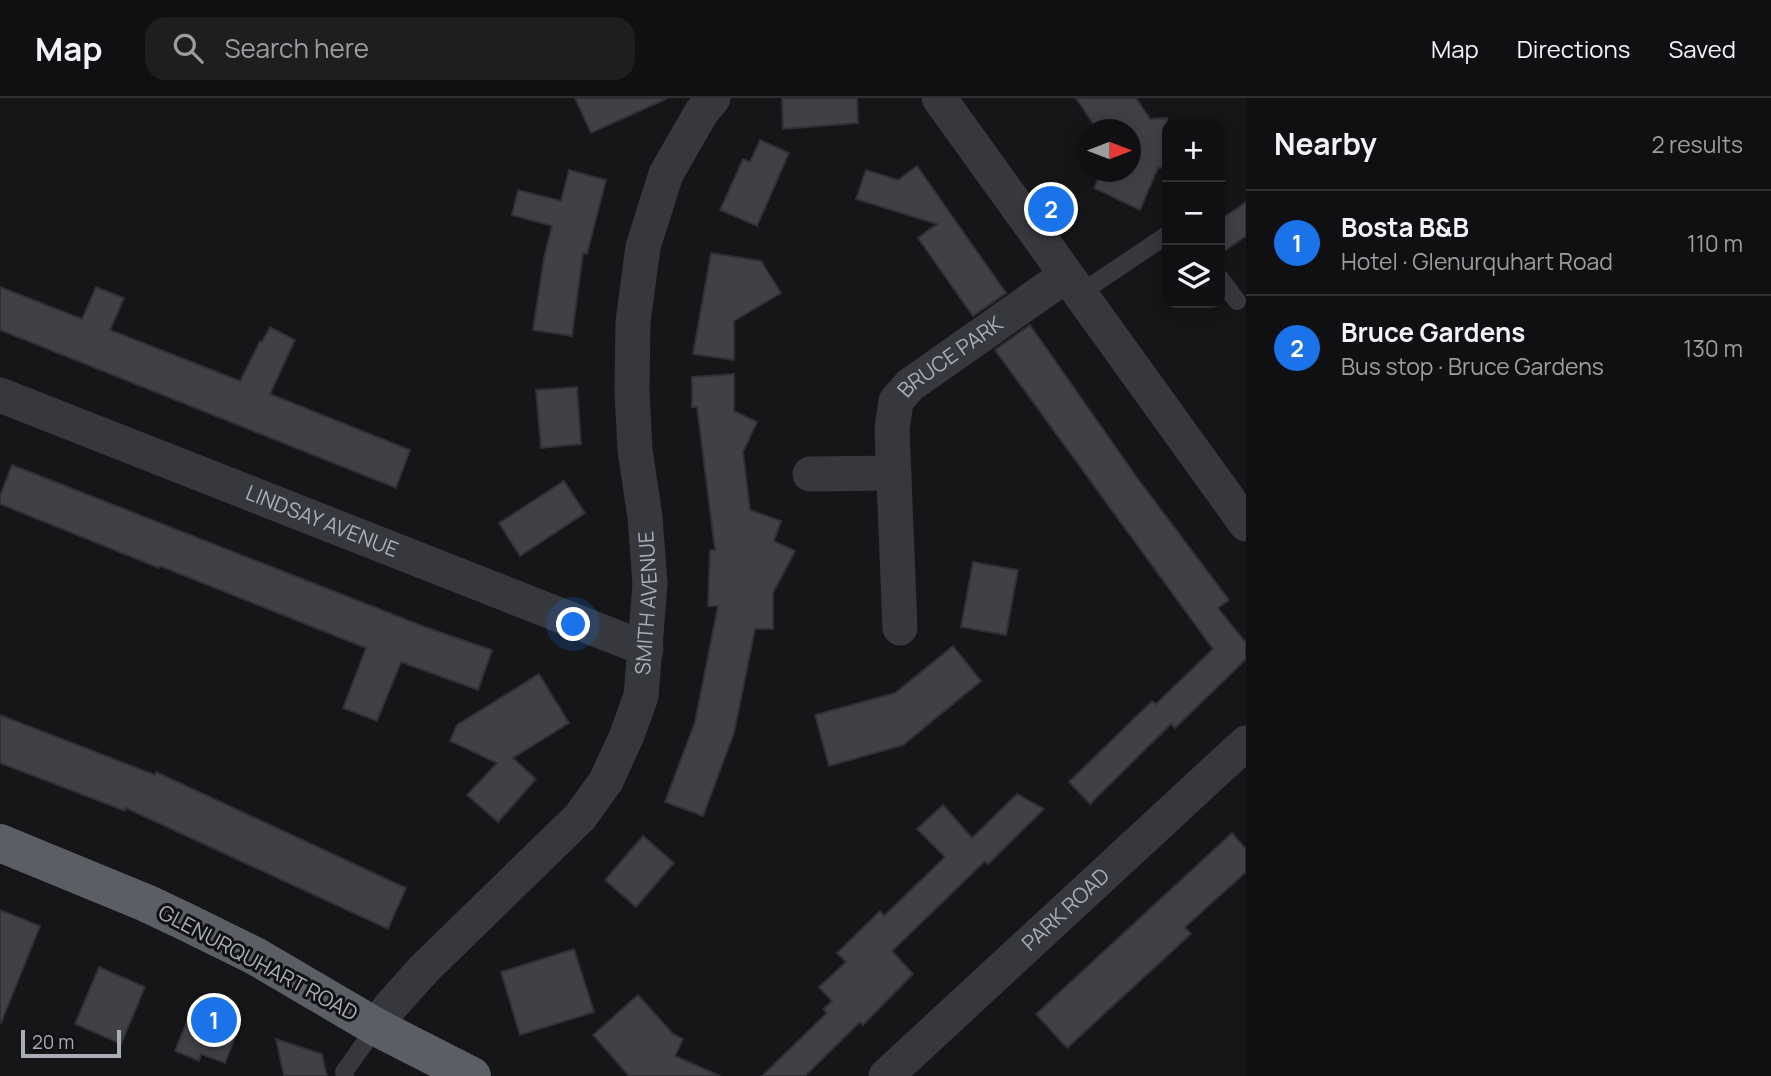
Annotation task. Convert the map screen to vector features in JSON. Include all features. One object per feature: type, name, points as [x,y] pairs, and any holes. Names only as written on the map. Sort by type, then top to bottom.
[{"type":"highway","name":"GLENURQUHART ROAD","points":[[0,844],[146,903],[255,956],[376,1027],[472,1076]]},
{"type":"street","name":"SMITH AVENUE","points":[[376,1027],[424,969],[580,817],[606,781],[641,696],[650,584],[645,517],[635,450],[633,322],[643,247],[666,174],[701,113],[713,98]]},
{"type":"street","points":[[939,98],[1246,524]]},
{"type":"street","name":"BRUCE PARK","points":[[900,628],[892,429],[896,401],[909,385],[1072,285]]},
{"type":"street","name":"LINDSAY AVENUE","points":[[0,395],[646,649]]},
{"type":"street","points":[[810,474],[894,472]]},
{"type":"street","name":"PARK ROAD","points":[[886,1076],[1246,743]]},
{"type":"lane","points":[[1072,285],[1162,238]]},
{"type":"lane","points":[[1225,285],[1237,301]]},
{"type":"lane","points":[[345,1076],[344,1072],[376,1027]]},
{"type":"building","points":[[575,98],[668,98],[591,133]]},
{"type":"building","points":[[782,98],[857,98],[858,123],[783,129]]},
{"type":"building","points":[[1076,98],[1136,98],[1150,119],[1167,118],[1162,119],[1162,168],[1158,168],[1140,210],[1094,188],[1097,182],[1141,182],[1141,119],[1090,119]]},
{"type":"building","points":[[760,140],[789,153],[757,226],[720,210],[743,159],[750,162]]},
{"type":"building","points":[[917,166],[1006,293],[973,316],[918,238],[937,224],[856,199],[866,170],[898,180]]},
{"type":"building","points":[[569,170],[606,180],[587,254],[583,253],[572,336],[533,330],[544,258],[552,226],[512,215],[518,190],[561,201]]},
{"type":"building","points":[[1246,202],[1246,236],[1225,251],[1225,245],[1225,217]]},
{"type":"building","points":[[711,253],[761,261],[781,293],[734,321],[734,360],[693,354]]},
{"type":"building","points":[[0,287],[82,319],[96,287],[124,298],[110,330],[240,381],[270,327],[295,340],[270,394],[410,450],[396,488],[0,330]]},
{"type":"building","points":[[1030,325],[1138,479],[1229,600],[1218,608],[1246,643],[1246,659],[1175,728],[1171,724],[1090,804],[1069,782],[1152,701],[1156,704],[1213,649],[995,350]]},
{"type":"building","points":[[734,374],[734,411],[757,422],[743,452],[750,510],[781,521],[774,541],[795,551],[773,593],[773,629],[755,629],[734,733],[703,816],[665,802],[695,722],[718,606],[708,606],[710,550],[715,550],[697,407],[692,407],[692,377]]},
{"type":"building","points":[[577,387],[581,444],[541,448],[536,390]]},
{"type":"building","points":[[12,465],[425,627],[492,650],[478,690],[401,662],[377,721],[343,708],[366,648],[0,504],[0,496]]},
{"type":"building","points":[[564,481],[585,513],[520,556],[499,523]]},
{"type":"building","points":[[973,562],[1018,570],[1006,635],[961,627]]},
{"type":"building","points":[[953,646],[981,681],[903,745],[829,766],[815,715],[895,693]]},
{"type":"building","points":[[539,674],[569,723],[513,758],[536,779],[498,822],[467,795],[497,763],[450,741],[457,725]]},
{"type":"building","points":[[0,715],[155,775],[156,772],[406,888],[388,929],[126,808],[125,811],[0,763]]},
{"type":"building","points":[[1017,794],[1044,809],[988,864],[985,861],[892,951],[913,974],[863,1025],[860,1022],[805,1076],[762,1076],[827,1013],[823,1009],[832,1001],[819,987],[846,962],[837,953],[880,911],[884,916],[945,857],[917,829],[943,805],[972,838]]},
{"type":"building","points":[[1232,833],[1246,849],[1246,872],[1185,927],[1191,934],[1067,1048],[1036,1014]]},
{"type":"building","points":[[643,836],[674,863],[636,907],[605,880]]},
{"type":"building","points":[[0,910],[40,926],[1,1023],[0,1022]]},
{"type":"building","points":[[574,949],[594,1012],[520,1035],[501,972]]},
{"type":"building","points":[[99,967],[145,987],[121,1044],[75,1024]]},
{"type":"building","points":[[638,995],[673,1034],[683,1039],[675,1056],[720,1076],[629,1076],[593,1035]]},
{"type":"building","points":[[191,1011],[238,1030],[225,1063],[201,1054],[199,1061],[175,1051]]},
{"type":"building","points":[[276,1039],[322,1054],[327,1076],[284,1076]]},
{"type":"place","name":"Bruce Gardens","points":[[1051,209]]},
{"type":"place","name":"Bosta B&B","points":[[214,1020]]}]
